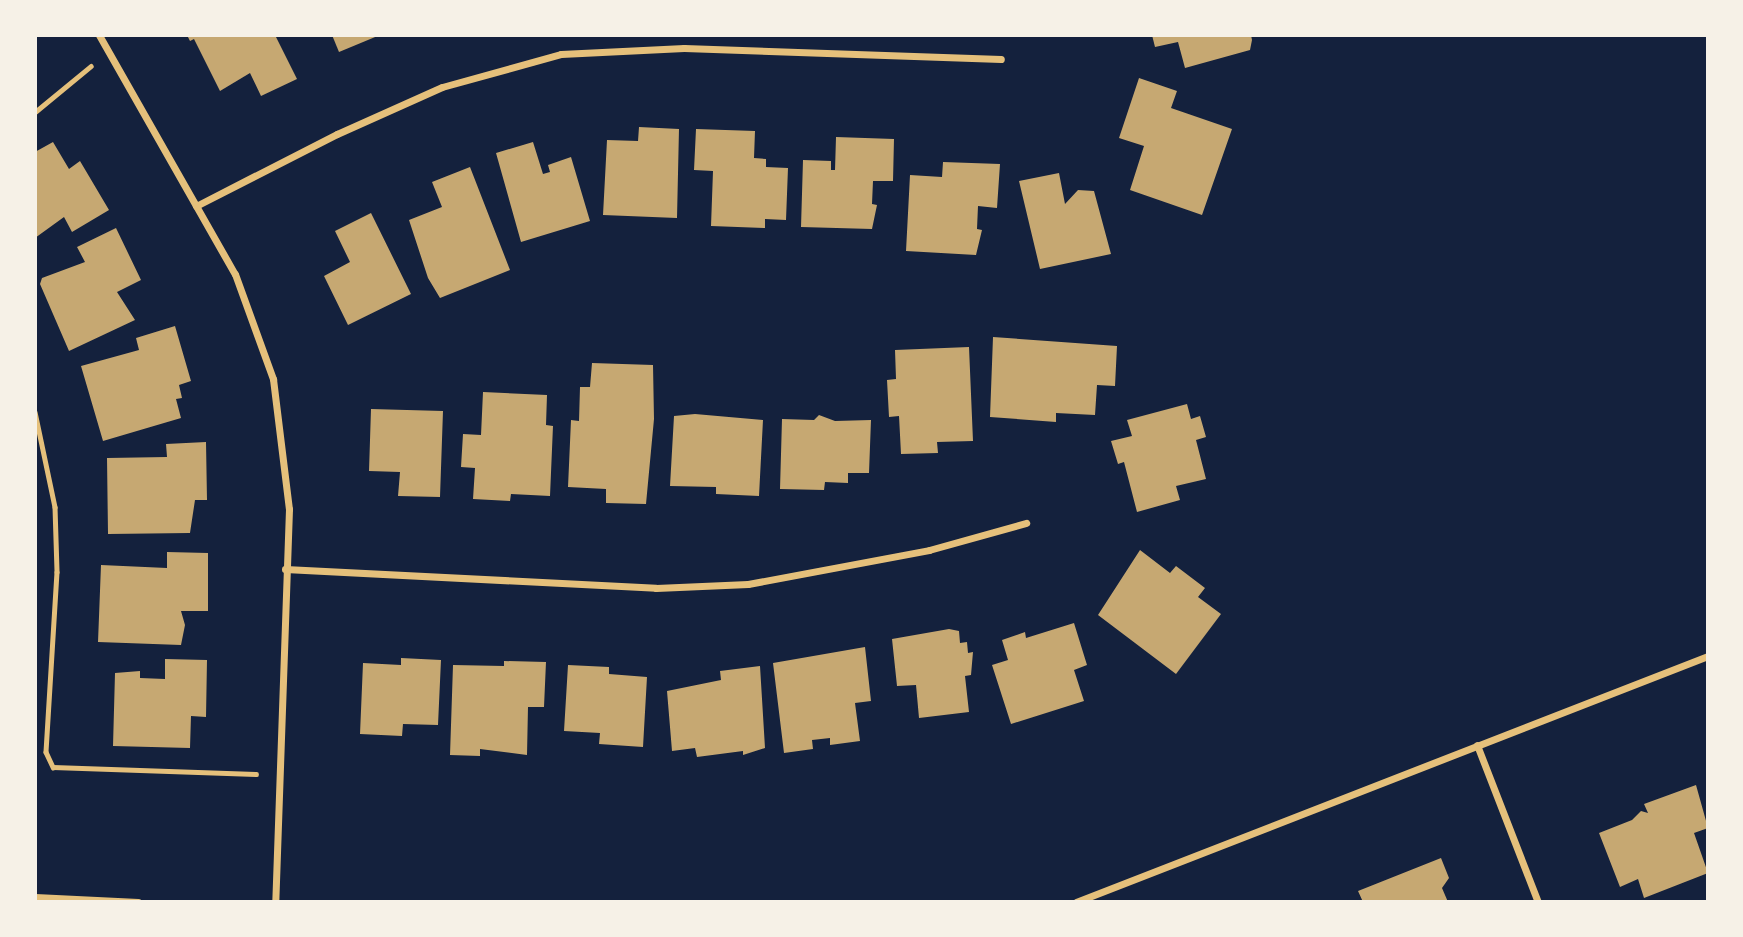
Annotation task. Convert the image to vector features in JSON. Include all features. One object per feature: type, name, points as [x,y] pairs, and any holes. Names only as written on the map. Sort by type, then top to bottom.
[{"type":"street","points":[[99,35],[235,274],[272,379],[289,509],[285,569],[282,775],[275,902]]},
{"type":"street","points":[[196,206],[337,134],[442,88],[561,54],[684,48],[1001,59]]},
{"type":"street","points":[[285,569],[656,588],[748,584],[929,550],[1026,523]]},
{"type":"street","points":[[1076,902],[1708,656]]},
{"type":"street","points":[[1477,746],[1538,902]]},
{"type":"street","points":[[35,897],[138,902]]},
{"type":"path","points":[[35,112],[111,54]]},
{"type":"path","points":[[35,412],[55,507],[57,572],[46,752],[53,767],[282,775]]},
{"type":"building","points":[[187,35],[275,35],[297,79],[261,96],[250,73],[220,91],[194,39],[190,41]]},
{"type":"building","points":[[332,35],[380,35],[339,52]]},
{"type":"building","points":[[1152,35],[1251,35],[1252,40],[1250,50],[1185,68],[1178,42],[1155,47]]},
{"type":"building","points":[[1139,78],[1177,91],[1171,108],[1232,129],[1202,215],[1130,190],[1144,146],[1119,138]]},
{"type":"building","points":[[639,127],[679,129],[677,218],[603,215],[607,140],[638,141]]},
{"type":"building","points":[[696,129],[755,131],[754,158],[766,159],[766,167],[788,168],[786,220],[765,219],[765,228],[711,226],[713,171],[694,170]]},
{"type":"building","points":[[836,137],[894,139],[893,181],[873,181],[872,204],[877,205],[872,229],[801,227],[803,160],[831,161],[831,170],[835,170]]},
{"type":"building","points":[[53,142],[69,169],[80,161],[109,210],[72,232],[64,217],[35,238],[35,152]]},
{"type":"building","points":[[533,142],[543,174],[550,172],[548,165],[571,157],[590,221],[521,242],[496,153]]},
{"type":"building","points":[[943,162],[1000,164],[997,208],[978,206],[977,229],[982,230],[976,255],[906,251],[910,175],[942,177]]},
{"type":"building","points":[[470,167],[510,270],[440,298],[428,278],[409,220],[442,207],[432,182]]},
{"type":"building","points":[[1059,173],[1065,204],[1078,190],[1094,191],[1111,254],[1040,269],[1019,181]]},
{"type":"building","points":[[371,213],[411,294],[348,325],[324,276],[350,262],[335,231]]},
{"type":"building","points":[[116,228],[141,280],[117,292],[135,320],[69,351],[40,284],[42,278],[85,262],[77,247]]},
{"type":"building","points":[[175,326],[191,381],[179,385],[182,398],[176,399],[181,418],[103,441],[81,366],[139,350],[136,338]]},
{"type":"building","points":[[993,337],[1117,346],[1115,386],[1097,385],[1095,415],[1056,413],[1056,422],[990,417]]},
{"type":"building","points":[[969,347],[973,441],[937,442],[938,453],[901,454],[899,416],[889,417],[887,380],[896,379],[895,350]]},
{"type":"building","points":[[592,363],[653,365],[654,419],[646,504],[606,503],[606,489],[568,487],[571,420],[579,421],[580,387],[590,387]]},
{"type":"building","points":[[483,392],[547,395],[546,425],[553,426],[550,496],[511,494],[510,501],[473,499],[475,468],[461,467],[463,434],[481,435]]},
{"type":"building","points":[[1187,404],[1191,419],[1200,416],[1206,437],[1196,440],[1206,479],[1176,486],[1180,500],[1137,512],[1124,462],[1118,464],[1111,441],[1132,436],[1127,420]]},
{"type":"building","points":[[371,409],[443,411],[440,497],[398,496],[400,472],[369,471]]},
{"type":"building","points":[[695,414],[763,420],[759,496],[716,494],[716,487],[670,486],[674,416]]},
{"type":"building","points":[[819,415],[835,421],[871,420],[869,473],[848,473],[848,483],[825,482],[824,490],[780,489],[782,419],[814,420]]},
{"type":"building","points":[[206,442],[207,500],[195,500],[190,533],[108,534],[107,458],[167,457],[166,444]]},
{"type":"building","points":[[1140,550],[1170,573],[1176,566],[1205,588],[1198,597],[1221,614],[1176,674],[1098,615]]},
{"type":"building","points":[[167,552],[208,553],[208,611],[181,611],[185,625],[181,645],[98,642],[101,565],[167,568]]},
{"type":"building","points":[[1074,623],[1087,665],[1074,670],[1084,701],[1011,724],[992,665],[1008,660],[1002,640],[1025,632],[1026,638]]},
{"type":"building","points":[[949,629],[959,631],[960,643],[967,642],[968,653],[973,652],[971,675],[965,676],[969,712],[919,718],[916,685],[897,686],[892,639]]},
{"type":"building","points":[[865,647],[871,701],[855,703],[860,741],[830,745],[830,738],[812,740],[813,749],[784,753],[773,663]]},
{"type":"building","points":[[401,658],[441,660],[438,725],[403,724],[402,736],[360,734],[363,663],[401,665]]},
{"type":"building","points":[[165,659],[207,660],[206,717],[191,716],[190,748],[113,746],[115,673],[140,671],[140,678],[165,679]]},
{"type":"building","points":[[504,661],[546,662],[544,707],[528,707],[527,755],[480,749],[480,756],[450,755],[453,665],[504,666]]},
{"type":"building","points":[[568,665],[609,667],[609,674],[647,677],[643,747],[599,744],[600,733],[564,731]]},
{"type":"building","points":[[760,666],[765,748],[743,755],[743,751],[697,757],[695,748],[672,751],[667,691],[721,680],[720,671]]},
{"type":"building","points":[[1696,785],[1708,828],[1694,833],[1708,873],[1644,898],[1638,879],[1620,887],[1599,833],[1632,820],[1641,811],[1648,813],[1644,804]]},
{"type":"building","points":[[1441,858],[1449,878],[1442,888],[1448,902],[1363,902],[1358,891]]}]
